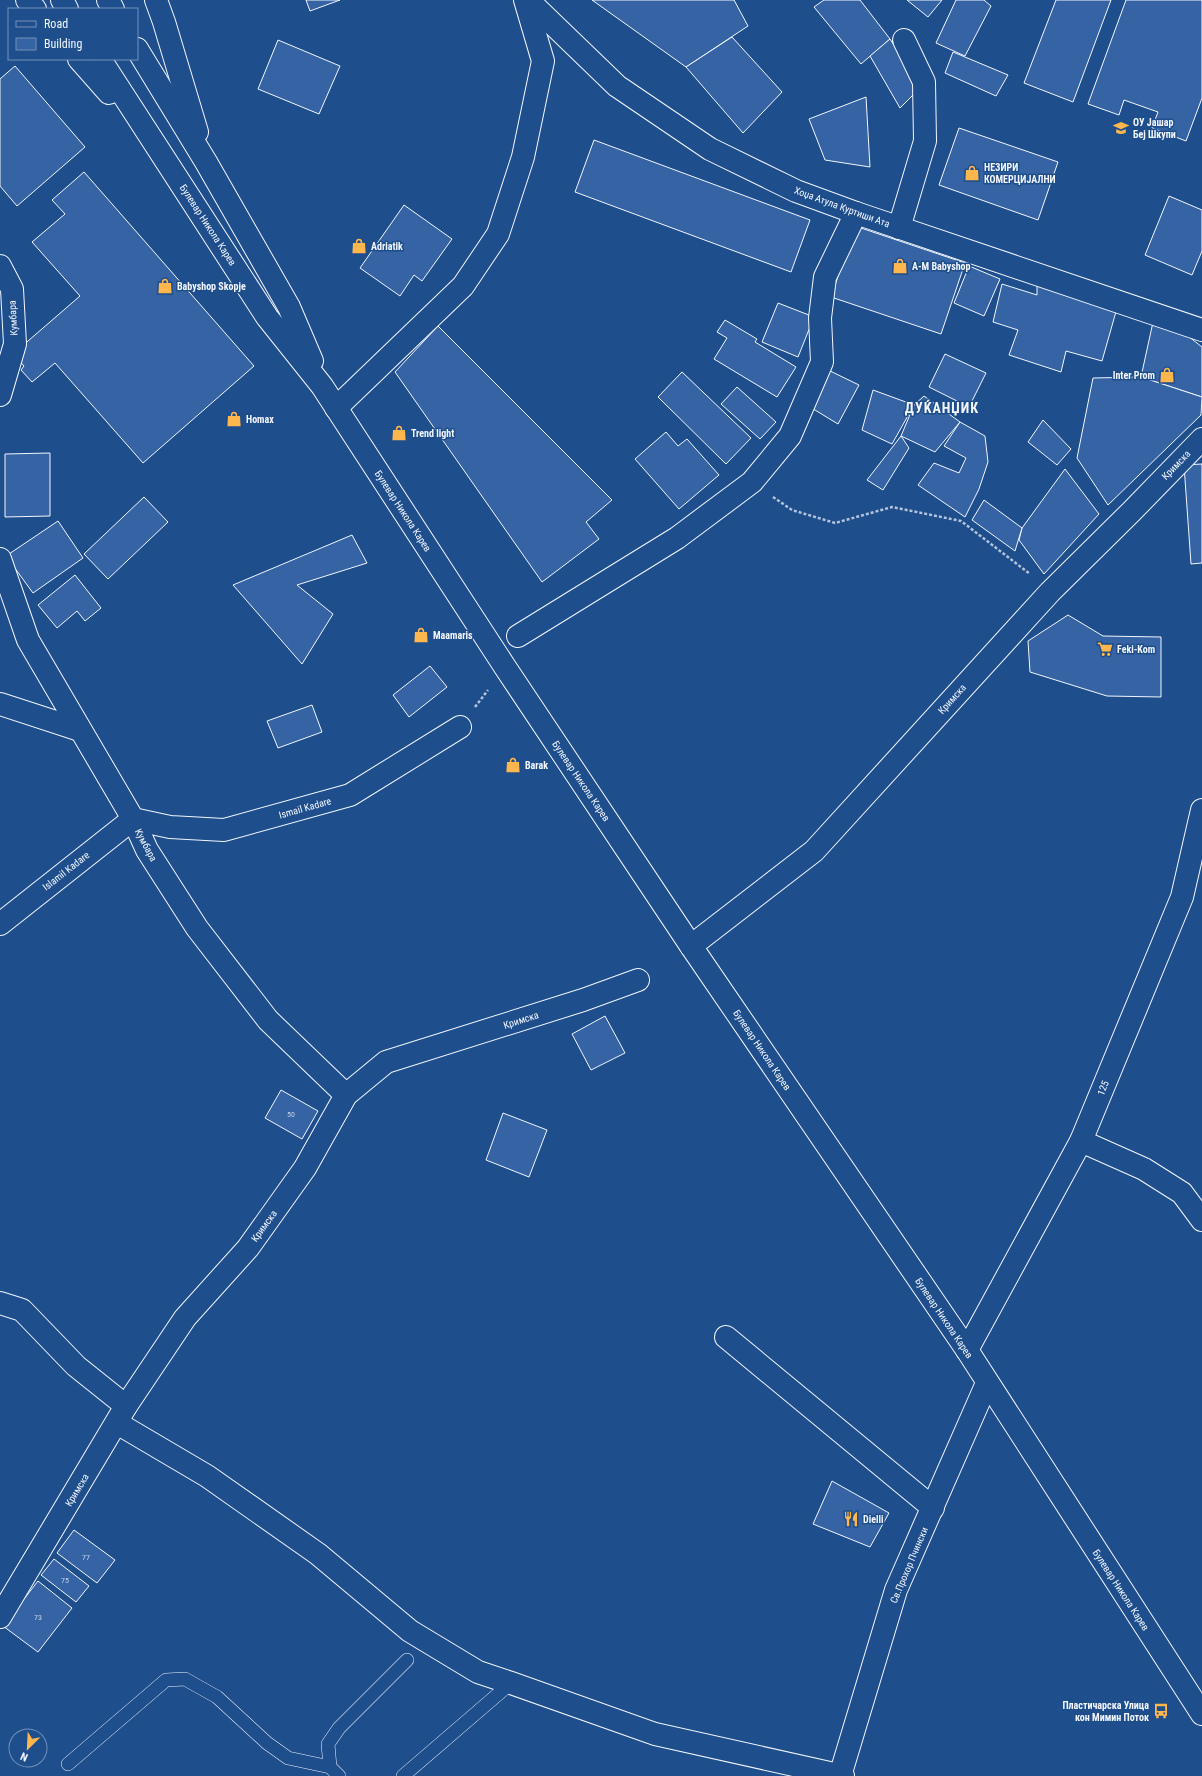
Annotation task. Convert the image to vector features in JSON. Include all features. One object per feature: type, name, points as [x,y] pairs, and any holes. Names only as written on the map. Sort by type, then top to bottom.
[{"type":"street","points":[[27,0],[34,8]]},
{"type":"street","points":[[156,0],[206,162]]},
{"type":"street","points":[[336,408],[463,286],[498,234],[523,157],[543,61],[525,0]]},
{"type":"street","name":"Хоџа Атула Куртиши Ата","points":[[528,0],[617,86],[710,149],[796,191],[899,228],[1202,330]]},
{"type":"street","points":[[899,228],[925,141],[924,82],[904,40]]},
{"type":"street","name":"Булевар Никола Карев","points":[[138,51],[206,162],[289,306],[322,386]]},
{"type":"street","points":[[80,60],[180,180]]},
{"type":"street","name":"Булевар Никола Карев","points":[[101,60],[180,180],[267,317],[322,386],[505,667],[691,946],[966,1350],[1202,1714]]},
{"type":"street","points":[[518,636],[677,538],[752,482],[790,436],[822,362],[820,318],[825,277],[856,213]]},
{"type":"street","name":"Кумбара","points":[[0,266],[12,289],[15,344],[0,395]]},
{"type":"street","name":"Кримска","points":[[691,946],[814,851],[1050,592],[1202,439]]},
{"type":"street","name":"Кумбара","points":[[0,559],[28,640],[133,819],[147,850],[197,928],[268,1020],[346,1095]]},
{"type":"street","points":[[0,704],[80,730]]},
{"type":"street","name":"Ismail Kadare","points":[[133,819],[170,827],[224,830],[276,816],[350,795],[460,727]]},
{"type":"street","name":"125","points":[[966,1350],[1081,1141],[1182,897],[1202,810]]},
{"type":"street","name":"Islamil Kadare","points":[[0,924],[133,819]]},
{"type":"street","name":"Кримска","points":[[0,1617],[121,1415],[185,1318],[248,1248],[305,1168],[346,1095],[386,1062],[583,1000],[638,980]]},
{"type":"street","points":[[1081,1141],[1144,1169],[1182,1192],[1202,1220]]},
{"type":"street","points":[[0,1303],[22,1310],[121,1415],[318,1554],[410,1631],[478,1672],[655,1734],[841,1776]]},
{"type":"street","points":[[726,1336],[933,1508]]},
{"type":"street","name":"Св.Прохор Пчински","points":[[841,1776],[896,1590],[987,1383]]},
{"type":"lane","points":[[68,1764],[166,1680],[185,1679],[217,1697],[267,1743],[288,1758],[335,1771],[328,1744],[339,1728],[407,1660]]},
{"type":"lane","points":[[403,1776],[511,1683]]},
{"type":"path","points":[[752,482],[792,510],[835,523],[892,507],[961,521],[1017,563],[1050,592]]},
{"type":"path","points":[[460,727],[505,667]]},
{"type":"building","points":[[306,0],[340,0],[310,11]]},
{"type":"building","points":[[592,0],[734,0],[748,26],[686,67]]},
{"type":"building","points":[[824,0],[860,0],[890,39],[861,64],[814,7]]},
{"type":"building","points":[[907,0],[942,0],[928,17]]},
{"type":"building","points":[[956,0],[984,0],[991,6],[965,56],[936,43]]},
{"type":"building","points":[[1056,0],[1111,0],[1073,102],[1024,83]]},
{"type":"building","points":[[1126,0],[1202,0],[1202,98],[1186,141],[1152,128],[1158,112],[1124,100],[1119,115],[1088,104]]},
{"type":"building","points":[[732,37],[782,92],[743,133],[686,67]]},
{"type":"building","points":[[890,39],[921,87],[900,108],[870,56]]},
{"type":"building","points":[[278,40],[340,66],[319,114],[258,89]]},
{"type":"building","points":[[953,52],[1008,75],[996,96],[945,73]]},
{"type":"building","points":[[15,66],[85,147],[17,206],[0,186],[0,79]]},
{"type":"building","points":[[866,97],[870,167],[825,160],[809,119]]},
{"type":"building","points":[[959,128],[1058,162],[1038,220],[939,185]]},
{"type":"building","points":[[594,140],[810,220],[791,272],[575,192]]},
{"type":"building","points":[[84,172],[254,366],[143,463],[55,363],[32,382],[21,370],[24,366],[13,354],[80,296],[32,242],[65,214],[52,200]]},
{"type":"building","points":[[1169,196],[1202,210],[1202,251],[1192,275],[1145,255]]},
{"type":"building","points":[[404,205],[452,239],[422,281],[414,275],[400,296],[360,268]]},
{"type":"building","points":[[855,226],[965,263],[941,334],[831,297]]},
{"type":"building","points":[[969,266],[1000,279],[984,316],[954,303]]},
{"type":"building","points":[[1037,283],[1117,308],[1102,361],[1066,351],[1061,372],[1009,355],[1018,330],[993,322],[1002,284],[1037,295]]},
{"type":"building","points":[[778,303],[814,317],[798,357],[762,342]]},
{"type":"building","points":[[725,320],[757,339],[755,342],[796,367],[777,397],[714,359],[727,338],[717,332]]},
{"type":"building","points":[[1153,322],[1188,336],[1202,347],[1202,397],[1141,377]]},
{"type":"building","points":[[438,326],[612,500],[586,522],[599,539],[542,582],[395,372]]},
{"type":"building","points":[[945,354],[986,373],[969,407],[929,387]]},
{"type":"building","points":[[826,369],[859,385],[838,424],[810,407]]},
{"type":"building","points":[[682,372],[751,438],[726,464],[658,397]]},
{"type":"building","points":[[1141,377],[1202,397],[1201,415],[1108,505],[1077,458],[1093,378]]},
{"type":"building","points":[[737,387],[776,422],[760,439],[721,404]]},
{"type":"building","points":[[873,390],[914,405],[892,444],[862,430]]},
{"type":"building","points":[[924,396],[960,422],[935,452],[901,436],[914,405]]},
{"type":"building","points":[[1043,420],[1071,449],[1057,465],[1028,442]]},
{"type":"building","points":[[960,422],[985,436],[988,462],[979,489],[965,517],[918,485],[934,463],[959,473],[966,458],[944,446]]},
{"type":"building","points":[[666,432],[678,446],[687,439],[719,475],[679,509],[635,459]]},
{"type":"building","points":[[901,436],[909,448],[883,490],[867,480]]},
{"type":"building","points":[[50,453],[50,516],[5,517],[5,454]]},
{"type":"building","points":[[1202,464],[1202,563],[1191,564],[1184,465]]},
{"type":"building","points":[[1065,469],[1099,514],[1044,574],[1019,540],[1022,528]]},
{"type":"building","points":[[144,497],[168,522],[108,579],[84,554]]},
{"type":"building","points":[[984,500],[1022,528],[1015,551],[972,520]]},
{"type":"building","points":[[58,521],[83,558],[33,593],[6,556]]},
{"type":"building","points":[[352,535],[367,563],[297,585],[333,614],[302,664],[233,585]]},
{"type":"building","points":[[75,575],[101,608],[85,621],[77,611],[57,628],[38,605]]},
{"type":"building","points":[[1068,615],[1103,636],[1161,637],[1161,697],[1107,696],[1030,672],[1028,641]]},
{"type":"building","points":[[430,666],[447,687],[409,717],[393,695]]},
{"type":"building","points":[[312,705],[322,732],[278,748],[267,721]]},
{"type":"building","points":[[605,1016],[625,1053],[591,1070],[572,1034]]},
{"type":"building","points":[[281,1090],[318,1111],[302,1139],[265,1118]]},
{"type":"building","points":[[503,1113],[547,1130],[529,1177],[486,1160]]},
{"type":"building","name":"Dielli","points":[[832,1481],[889,1513],[870,1547],[813,1524]]},
{"type":"building","points":[[74,1530],[115,1560],[97,1583],[57,1553]]},
{"type":"building","points":[[54,1559],[89,1586],[76,1602],[41,1575]]},
{"type":"building","points":[[38,1581],[72,1608],[38,1652],[3,1626]]},
{"type":"place","name":"ОУ Јашар Беј Шкупи","points":[[1121,128]]},
{"type":"place","name":"НЕЗИРИ КОМЕРЦИЈАЛНИ","points":[[972,173]]},
{"type":"place","name":"Adriatik","points":[[359,246]]},
{"type":"place","name":"A-M Babyshop","points":[[900,266]]},
{"type":"place","name":"Babyshop Skopje","points":[[165,286]]},
{"type":"place","name":"Inter Prom","points":[[1167,375]]},
{"type":"place","name":"Homax","points":[[234,419]]},
{"type":"place","name":"Trend light","points":[[399,433]]},
{"type":"place","name":"Maamaris","points":[[421,635]]},
{"type":"place","name":"Feki-Kom","points":[[1105,649]]},
{"type":"place","name":"Barak","points":[[513,765]]},
{"type":"place","name":"Dielli","points":[[851,1519]]},
{"type":"place","name":"Пластичарска Улица кон Мимин Поток","points":[[1161,1711]]},
{"type":"district","name":"ДУЌАНЏИК","points":[[942,408]]}]
